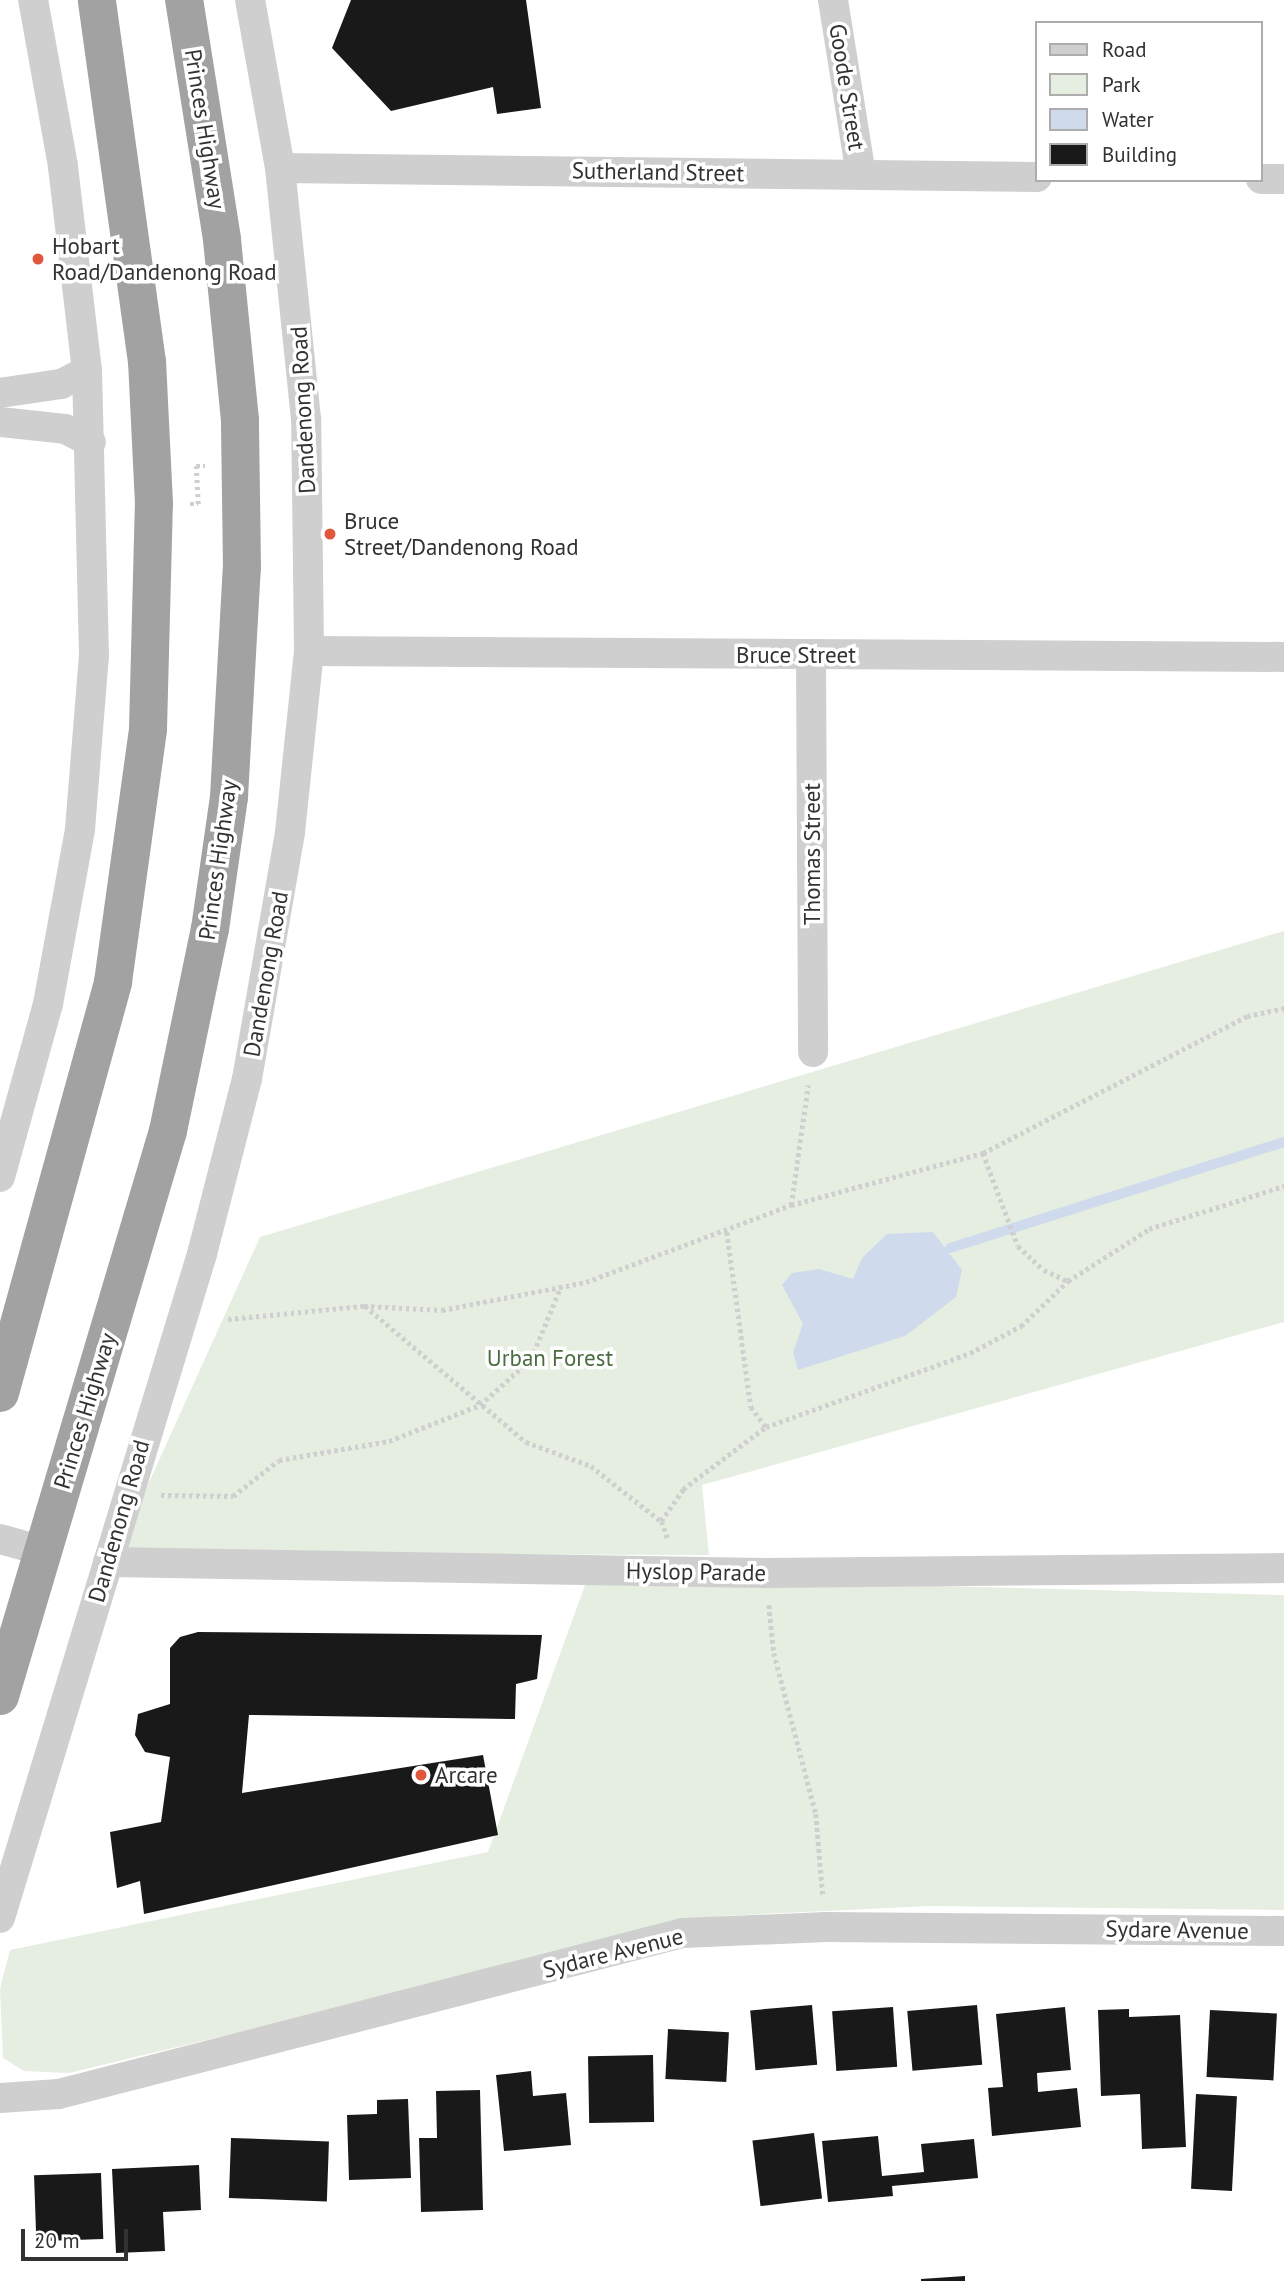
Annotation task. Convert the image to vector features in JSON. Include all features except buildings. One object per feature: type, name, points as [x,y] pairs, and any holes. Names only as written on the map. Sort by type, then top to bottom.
[{"type":"highway","points":[[0,1393],[113,982],[150,702],[154,504],[147,362],[97,0]]},
{"type":"highway","name":"Princes Highway","points":[[0,1696],[168,1131],[210,929],[229,797],[242,568],[240,420],[222,239],[184,0]]},
{"type":"street","points":[[0,1177],[8,1124],[48,1004],[80,829],[94,643],[91,442],[87,371],[63,166],[33,0]]},
{"type":"street","name":"Dandenong Road","points":[[0,1918],[108,1562],[125,1494],[188,1304],[247,1079],[284,872],[309,652],[306,419],[280,168],[250,0]]},
{"type":"street","name":"Goode Street","points":[[834,0],[861,175]]},
{"type":"street","name":"Sutherland Street","points":[[280,168],[1036,177]]},
{"type":"street","points":[[1263,179],[1284,179]]},
{"type":"street","points":[[0,393],[61,384],[87,371]]},
{"type":"street","points":[[0,422],[65,429],[91,442]]},
{"type":"street","name":"Bruce Street","points":[[309,652],[1284,657]]},
{"type":"street","name":"Thomas Street","points":[[811,655],[813,1052]]},
{"type":"street","points":[[0,1539],[43,1550]]},
{"type":"street","name":"Hyslop Parade","points":[[108,1562],[766,1573],[1284,1568]]},
{"type":"street","name":"Sydare Avenue","points":[[0,2098],[59,2094],[683,1933],[826,1927],[1284,1931]]},
{"type":"path","points":[[183,505],[198,504],[196,466],[213,466]]},
{"type":"path","points":[[228,1319],[364,1306],[442,1310],[561,1286],[727,1232],[791,1205],[983,1153],[1247,1016],[1284,1008]]},
{"type":"path","points":[[791,1205],[813,1052]]},
{"type":"path","points":[[983,1153],[1018,1246],[1068,1281]]},
{"type":"path","points":[[661,1521],[682,1489],[766,1427],[970,1353],[1021,1326],[1068,1281],[1149,1230],[1284,1186]]},
{"type":"path","points":[[727,1232],[751,1407],[766,1427]]},
{"type":"path","points":[[125,1494],[233,1496],[278,1460],[389,1441],[480,1405],[531,1359],[561,1286]]},
{"type":"path","points":[[364,1306],[526,1442],[591,1466],[661,1521],[677,1572]]},
{"type":"path","points":[[766,1573],[774,1653],[816,1814],[826,1927]]},
{"type":"green space","name":"Urban Forest","points":[[1284,931],[1284,1322],[702,1485],[709,1555],[126,1553],[146,1489],[260,1237]]},
{"type":"green space","points":[[588,1577],[1284,1595],[1284,1910],[930,1906],[721,1916],[69,2073],[24,2071],[3,2058],[0,1989],[10,1950],[488,1852]]},
{"type":"water","points":[[933,1232],[962,1270],[956,1297],[905,1336],[798,1370],[793,1352],[803,1324],[782,1285],[792,1273],[819,1269],[853,1279],[862,1258],[887,1234]]},
{"type":"waterway","points":[[950,1248],[1284,1142]]},
{"type":"place","name":"Hobart Road/Dandenong Road","points":[[38,259]]},
{"type":"place","name":"Bruce Street/Dandenong Road","points":[[330,534]]},
{"type":"place","name":"Arcare","points":[[421,1775]]}]
